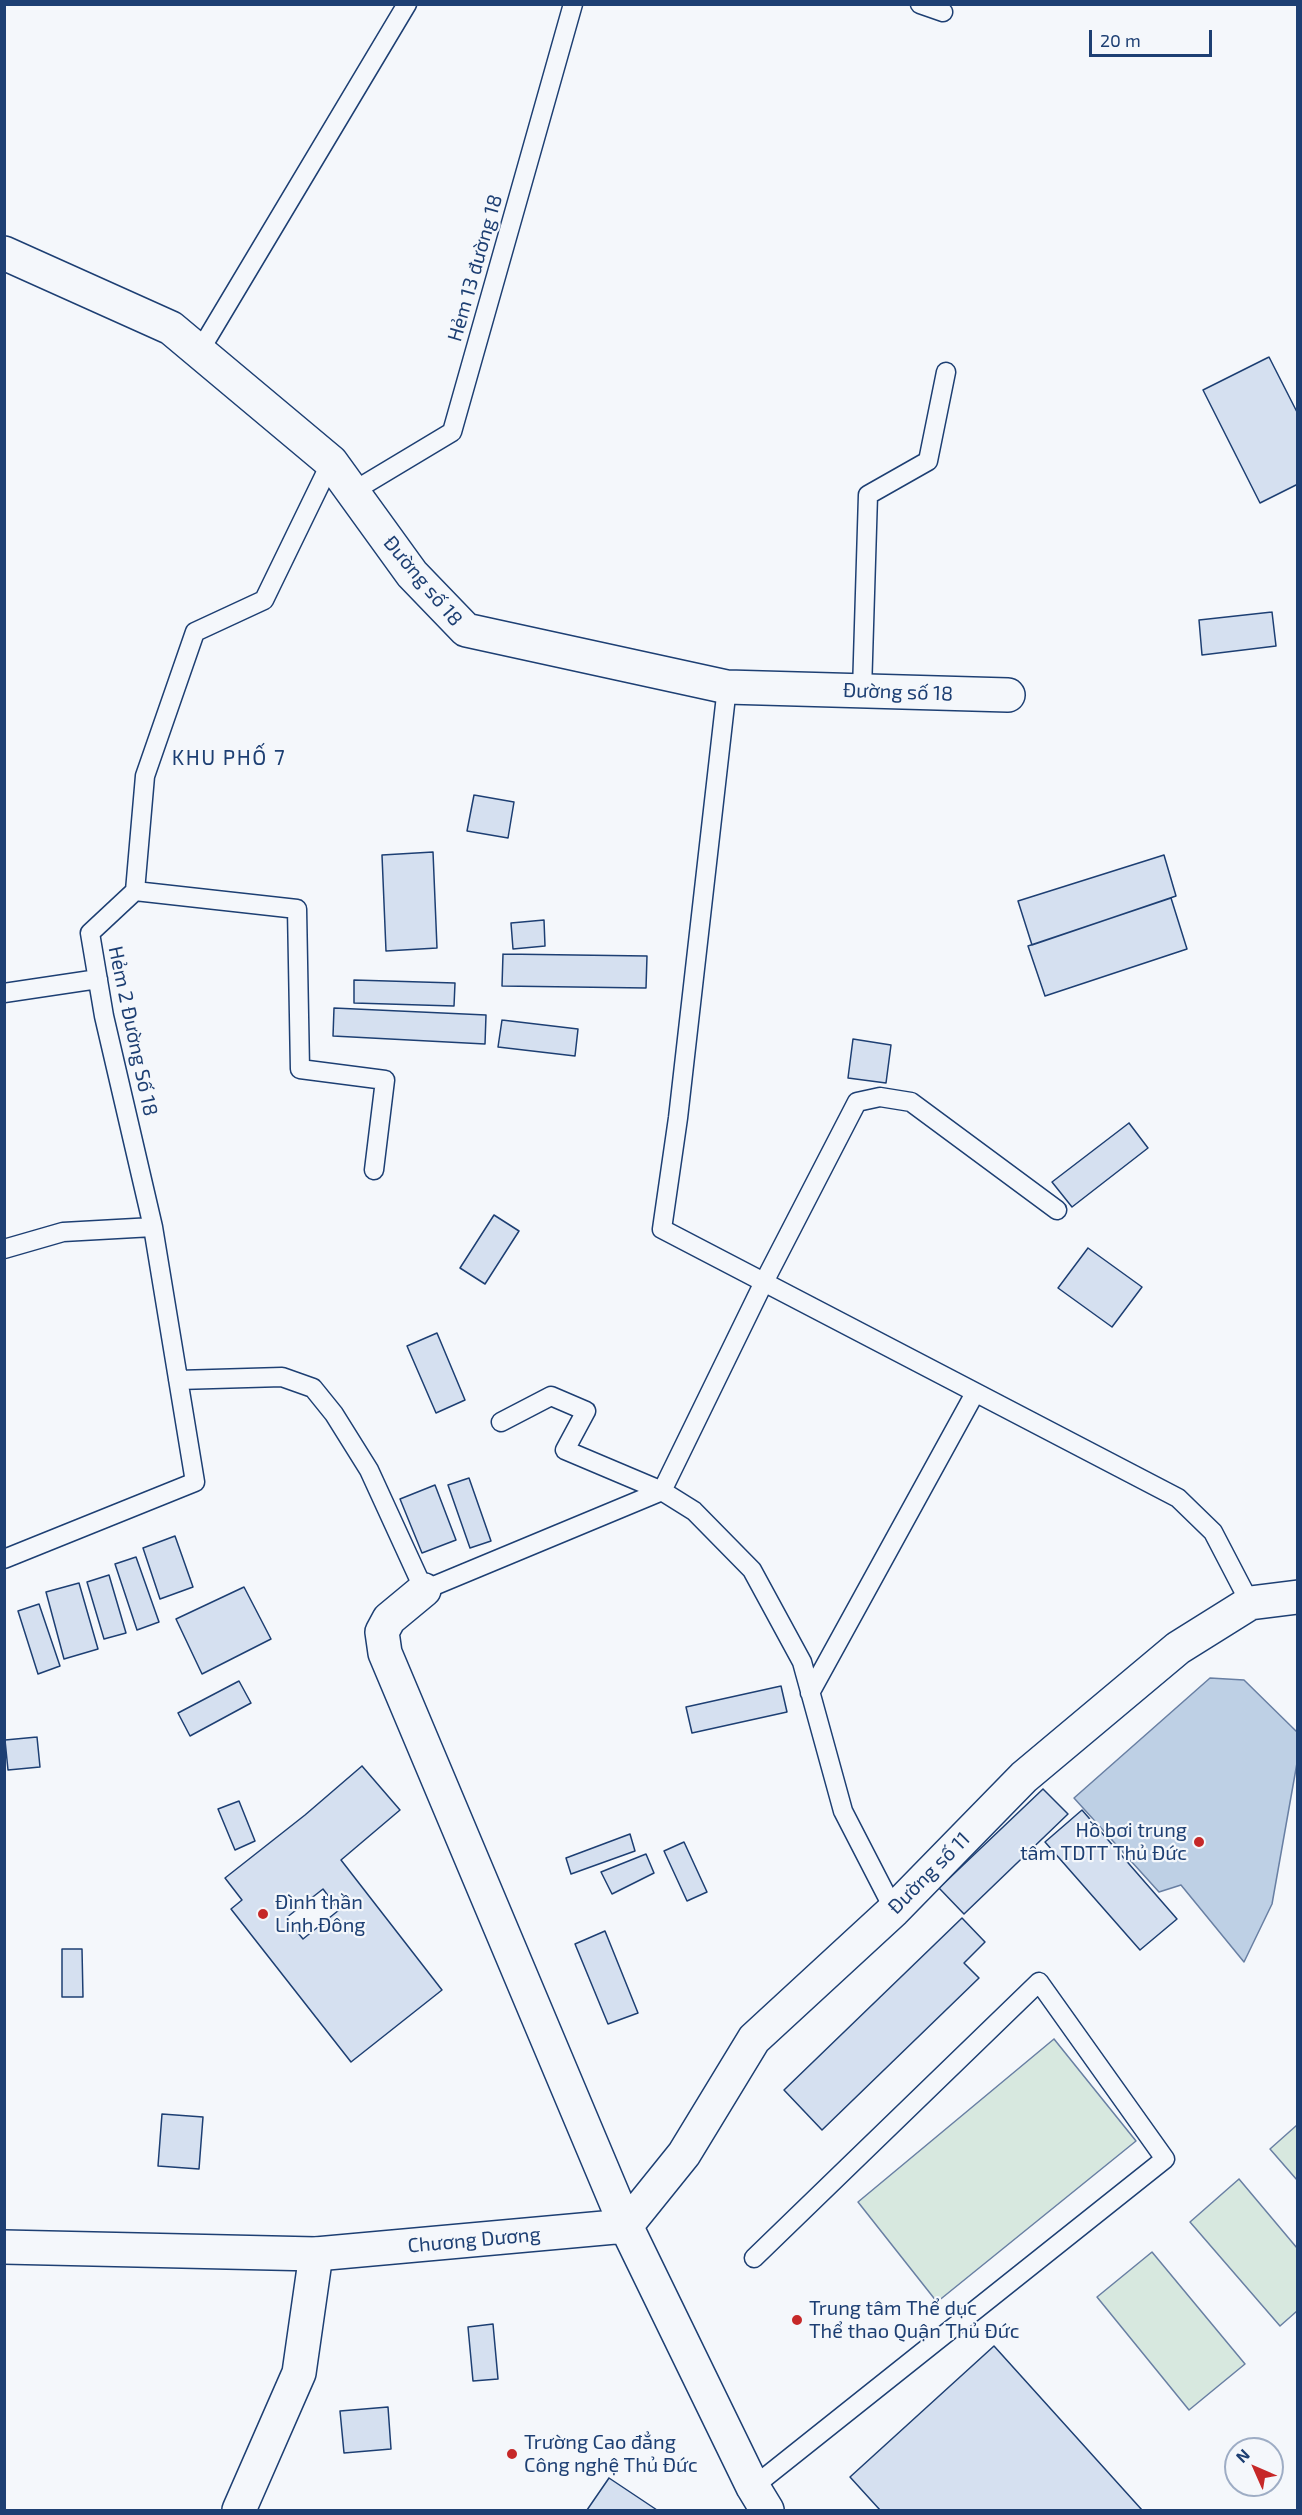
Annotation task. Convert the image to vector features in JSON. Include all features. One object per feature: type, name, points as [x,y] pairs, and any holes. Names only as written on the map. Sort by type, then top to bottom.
[{"type":"street","name":"Đường số 18","points":[[4,253],[171,328],[331,462],[412,574],[465,630],[727,687],[1008,695]]},
{"type":"street","points":[[424,1590],[389,1618],[382,1632],[385,1653],[626,2226],[760,2499]]},
{"type":"street","name":"Đường số 11","points":[[626,2226],[684,2154],[754,2039],[894,1910],[1024,1777],[1178,1648],[1250,1603],[1298,1597]]},
{"type":"street","name":"Chương Dương","points":[[4,2247],[316,2254],[626,2226]]},
{"type":"street","points":[[238,2511],[299,2373],[316,2254]]},
{"type":"lane","points":[[198,352],[407,4]]},
{"type":"lane","name":"Hẻm 13 đường 18","points":[[352,492],[452,432],[573,4]]},
{"type":"lane","points":[[920,4],[943,12]]},
{"type":"lane","points":[[862,691],[868,495],[928,460],[946,372]]},
{"type":"lane","points":[[331,462],[264,600],[195,632],[145,776],[135,891],[297,909],[300,1069],[385,1080],[374,1170]]},
{"type":"lane","points":[[727,687],[678,1118],[662,1229],[763,1284],[1178,1498],[1213,1532],[1250,1603]]},
{"type":"lane","name":"Hẻm 2 Đường Số 18","points":[[4,1559],[195,1482],[153,1227],[98,979],[90,933],[135,891]]},
{"type":"lane","points":[[4,993],[98,979]]},
{"type":"lane","points":[[178,1380],[282,1377],[313,1388],[334,1414],[369,1470],[424,1590],[662,1491],[763,1284],[858,1102],[880,1097],[911,1102],[1057,1210]]},
{"type":"lane","points":[[4,1249],[63,1232],[153,1227]]},
{"type":"lane","points":[[810,1693],[975,1393]]},
{"type":"lane","points":[[501,1422],[551,1396],[586,1411],[565,1450],[662,1491],[694,1511],[752,1570],[802,1662],[843,1811],[894,1910]]},
{"type":"lane","points":[[754,2258],[1039,1982],[1165,2159],[760,2499]]},
{"type":"shaded area","points":[[1054,2039],[1136,2141],[937,2302],[858,2202]]},
{"type":"shaded area","points":[[1297,2125],[1297,2180],[1270,2149]]},
{"type":"shaded area","points":[[1239,2179],[1297,2248],[1297,2311],[1280,2326],[1190,2222]]},
{"type":"shaded area","points":[[1152,2252],[1245,2364],[1189,2410],[1097,2297]]},
{"type":"water","name":"Hồ bơi trung tâm TDTT Thủ Đức","points":[[1210,1678],[1244,1680],[1297,1732],[1297,1763],[1272,1904],[1244,1962],[1181,1885],[1159,1892],[1074,1798]]},
{"type":"building","points":[[1269,357],[1298,414],[1298,484],[1260,503],[1203,390]]},
{"type":"building","points":[[1272,612],[1276,646],[1202,655],[1199,620]]},
{"type":"building","points":[[474,795],[514,802],[508,838],[467,831]]},
{"type":"building","points":[[433,852],[437,948],[386,951],[382,855]]},
{"type":"building","points":[[1164,855],[1176,896],[1032,945],[1018,901]]},
{"type":"building","points":[[1171,898],[1187,949],[1045,996],[1028,946]]},
{"type":"building","points":[[544,920],[545,946],[513,949],[511,923]]},
{"type":"building","points":[[503,954],[647,956],[646,988],[502,986]]},
{"type":"building","points":[[354,980],[455,983],[454,1006],[354,1003]]},
{"type":"building","points":[[334,1008],[486,1015],[485,1044],[333,1036]]},
{"type":"building","points":[[502,1020],[578,1029],[575,1056],[498,1047]]},
{"type":"building","points":[[853,1039],[891,1045],[886,1083],[848,1078]]},
{"type":"building","points":[[1129,1123],[1148,1148],[1072,1207],[1052,1182]]},
{"type":"building","points":[[494,1215],[519,1231],[485,1284],[460,1268]]},
{"type":"building","points":[[1088,1248],[1142,1287],[1112,1327],[1058,1288]]},
{"type":"building","points":[[437,1333],[465,1400],[436,1413],[407,1346]]},
{"type":"building","points":[[469,1478],[491,1541],[470,1548],[448,1485]]},
{"type":"building","points":[[435,1485],[456,1540],[422,1553],[400,1499]]},
{"type":"building","points":[[175,1536],[193,1587],[160,1599],[143,1548]]},
{"type":"building","points":[[136,1557],[159,1622],[137,1630],[115,1564]]},
{"type":"building","points":[[109,1575],[126,1633],[104,1639],[87,1582]]},
{"type":"building","points":[[79,1583],[98,1649],[64,1659],[46,1592]]},
{"type":"building","points":[[244,1587],[271,1639],[202,1674],[176,1619]]},
{"type":"building","points":[[39,1604],[60,1666],[38,1674],[18,1611]]},
{"type":"building","points":[[239,1681],[251,1703],[190,1736],[178,1713]]},
{"type":"building","points":[[781,1686],[787,1712],[692,1733],[686,1707]]},
{"type":"building","points":[[37,1737],[40,1767],[8,1770],[5,1740]]},
{"type":"building","name":"Đình thần Linh Đông","points":[[362,1766],[400,1810],[341,1860],[442,1990],[351,2062],[231,1909],[242,1900],[225,1878],[305,1815]],"holes":[[[323,1889],[339,1910],[303,1939],[286,1918]]]},
{"type":"building","points":[[1043,1789],[1068,1814],[964,1914],[939,1888]]},
{"type":"building","points":[[239,1801],[255,1841],[235,1850],[218,1809]]},
{"type":"building","points":[[1082,1810],[1177,1919],[1140,1950],[1045,1842]]},
{"type":"building","points":[[630,1834],[635,1851],[571,1874],[566,1858]]},
{"type":"building","points":[[684,1842],[707,1892],[687,1901],[664,1851]]},
{"type":"building","points":[[646,1854],[654,1873],[612,1894],[601,1872]]},
{"type":"building","points":[[962,1918],[985,1942],[964,1963],[979,1978],[822,2130],[784,2090]]},
{"type":"building","points":[[605,1931],[638,2013],[608,2024],[575,1944]]},
{"type":"building","points":[[62,1949],[82,1949],[83,1997],[62,1997]]},
{"type":"building","points":[[162,2114],[203,2117],[199,2169],[158,2166]]},
{"type":"building","points":[[493,2324],[498,2379],[473,2381],[468,2327]]},
{"type":"building","points":[[994,2346],[1142,2510],[880,2510],[850,2477]]},
{"type":"building","points":[[388,2407],[391,2449],[344,2453],[340,2411]]},
{"type":"building","points":[[609,2478],[657,2510],[587,2510]]},
{"type":"place","name":"Hồ bơi trung tâm TDTT Thủ Đức","points":[[1199,1842]]},
{"type":"place","name":"Đình thần Linh Đông","points":[[263,1914]]},
{"type":"place","name":"Trung tâm Thể dục Thể thao Quận Thủ Đức","points":[[797,2320]]},
{"type":"place","name":"Trường Cao đẳng Công nghệ Thủ Đức","points":[[512,2454]]},
{"type":"district","name":"KHU PHỐ 7","points":[[229,758]]}]
